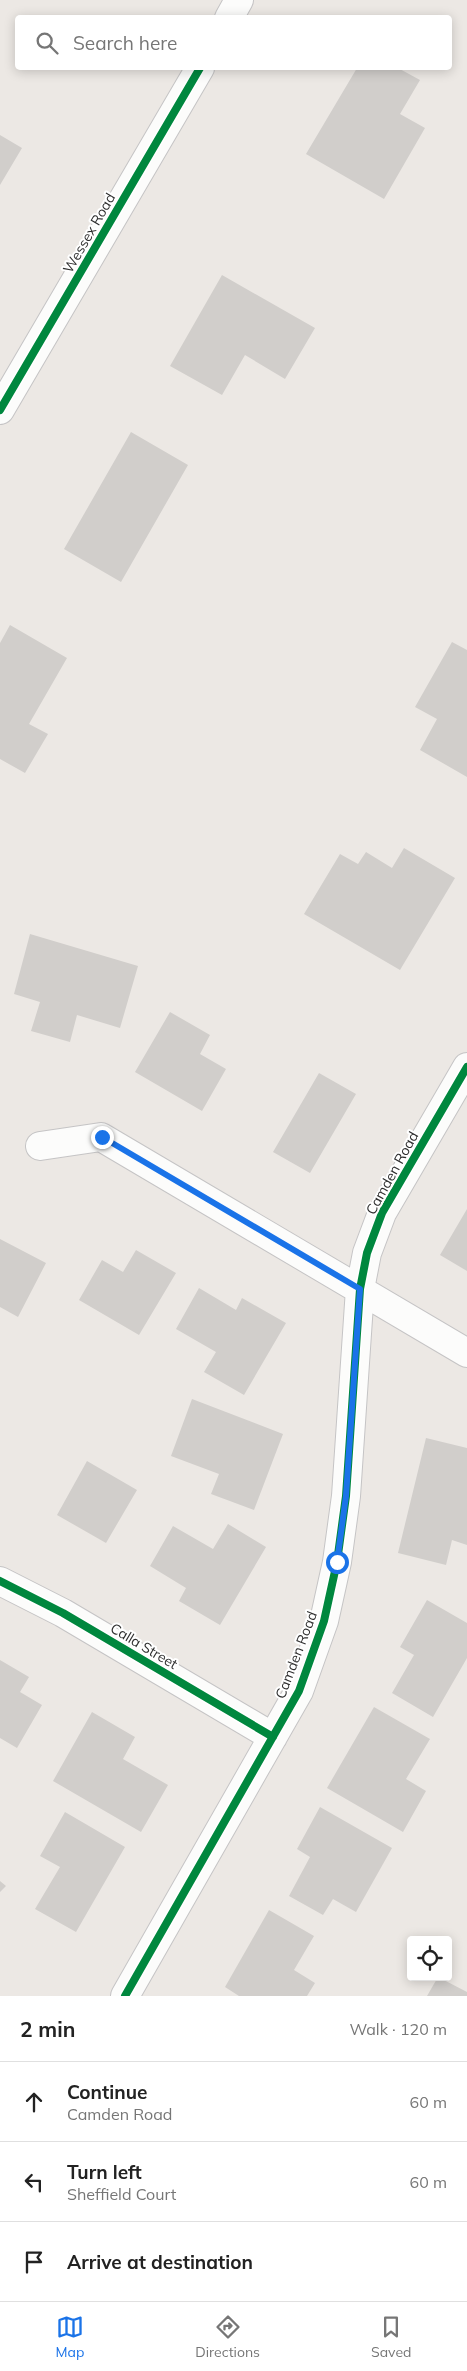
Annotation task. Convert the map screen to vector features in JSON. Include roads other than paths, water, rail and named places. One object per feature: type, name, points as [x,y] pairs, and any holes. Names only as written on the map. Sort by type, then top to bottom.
[{"type":"street","points":[[231,15],[239,0]]},
{"type":"street","name":"Wessex Road","points":[[0,410],[199,70]]},
{"type":"street","name":"Camden Road","points":[[125,1996],[299,1691],[321,1630],[337,1562],[346,1496],[360,1289],[367,1253],[382,1213],[467,1067]]},
{"type":"street","points":[[40,1146],[102,1137],[467,1353]]},
{"type":"street","name":"Calla Street","points":[[0,1581],[63,1613],[273,1737]]}]
